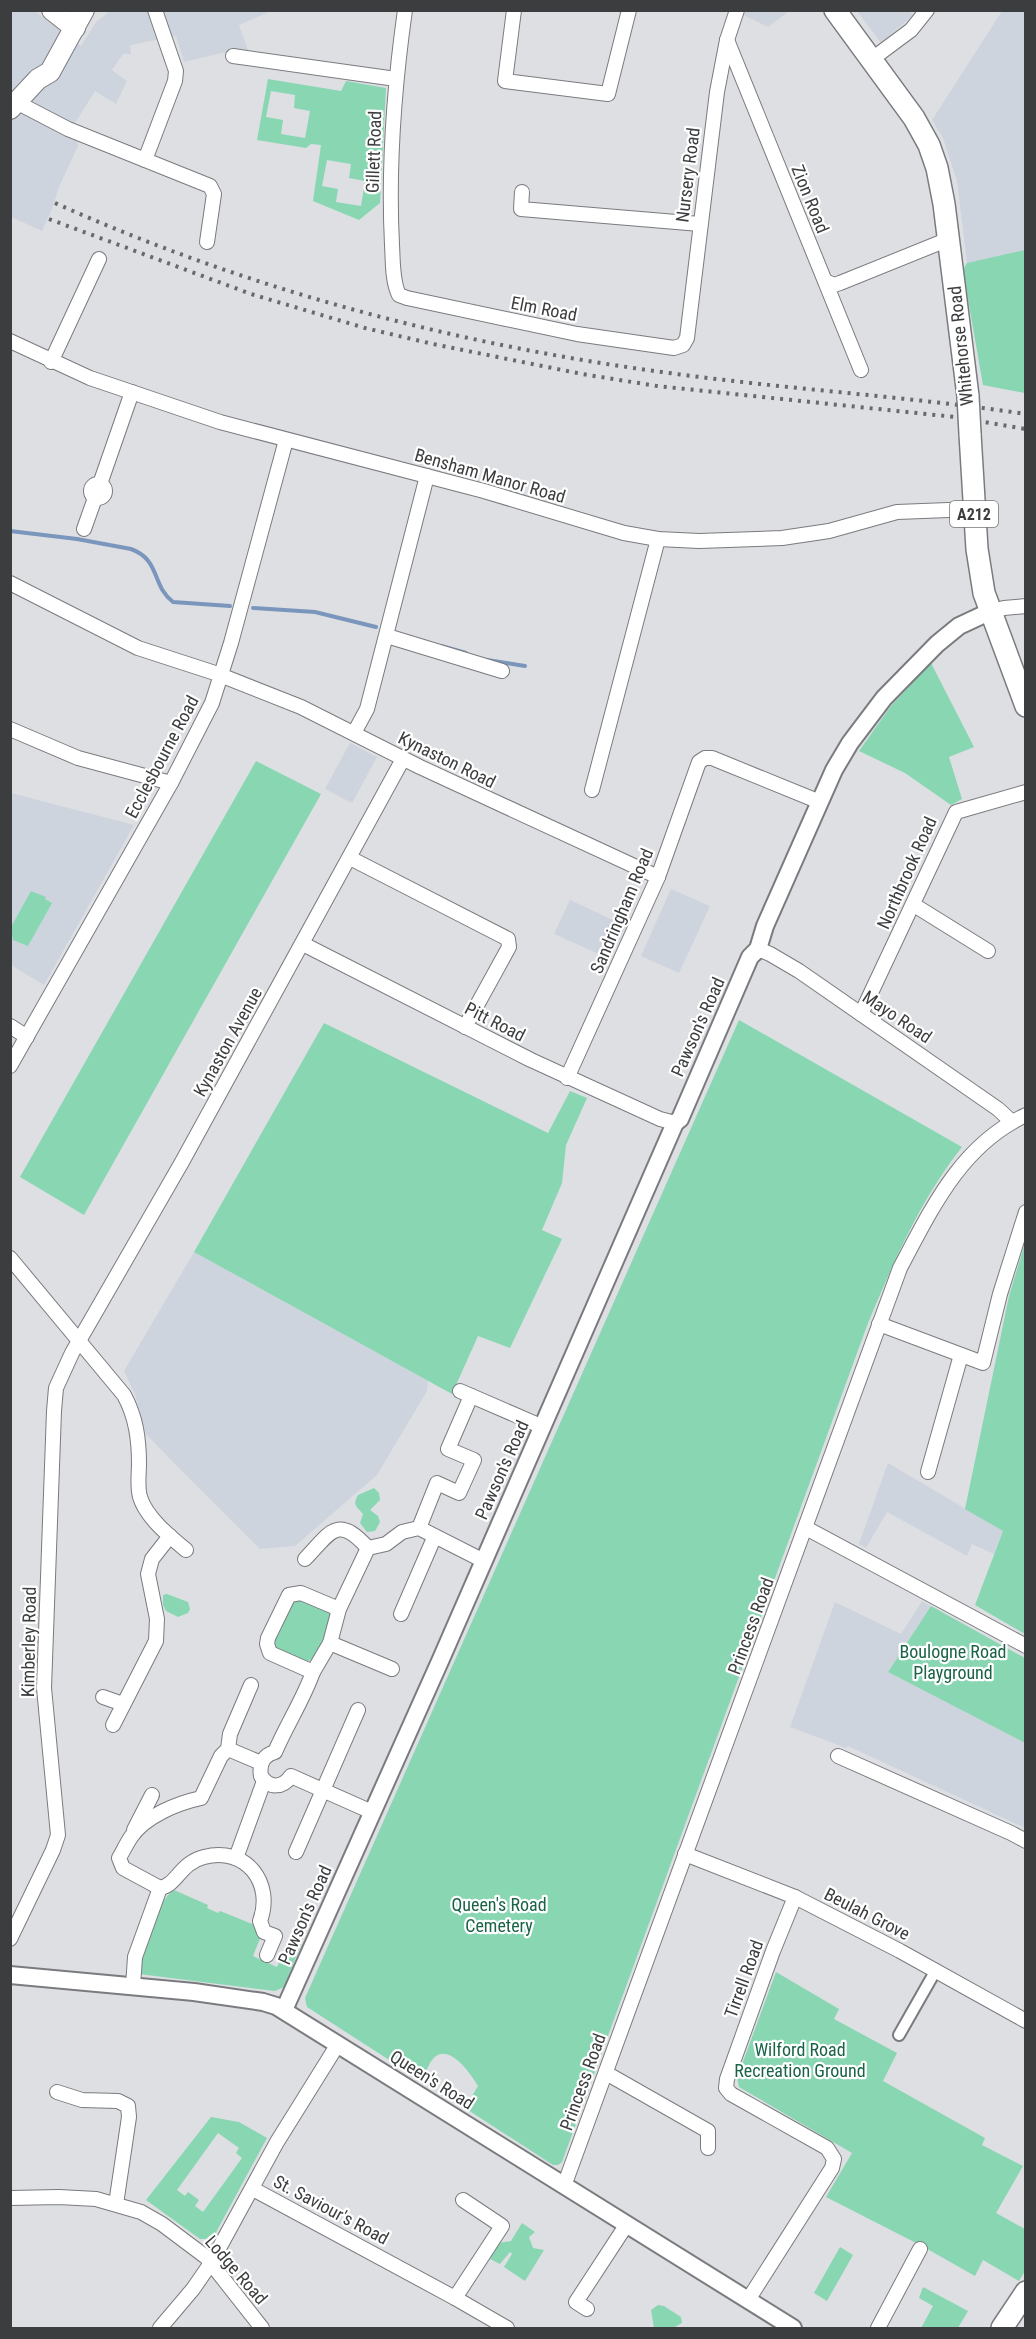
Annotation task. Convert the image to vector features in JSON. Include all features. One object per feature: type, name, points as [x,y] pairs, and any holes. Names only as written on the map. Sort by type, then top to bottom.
[{"type":"main road","points":[[14,106],[38,79],[50,72],[66,17],[84,10]]},
{"type":"main road","name":"Whitehorse Road","points":[[835,10],[915,118],[929,145],[941,182],[968,396],[980,576],[989,612],[1026,706]]},
{"type":"main road","points":[[1002,2328],[1026,2292]]},
{"type":"street","points":[[144,160],[176,81],[176,71],[155,10]]},
{"type":"street","name":"Gillett Road","points":[[399,295],[393,264],[390,209],[396,79],[405,10]]},
{"type":"street","points":[[514,10],[505,81],[608,94],[629,10]]},
{"type":"street","name":"Nursery Road","points":[[683,345],[687,338],[717,92],[727,40],[737,10]]},
{"type":"street","points":[[872,59],[911,30],[927,10]]},
{"type":"street","name":"Zion Road","points":[[727,40],[861,370]]},
{"type":"street","points":[[233,56],[396,79]]},
{"type":"street","points":[[14,106],[203,182],[213,189],[207,243]]},
{"type":"street","points":[[522,192],[521,209],[700,224]]},
{"type":"street","points":[[825,281],[834,285],[840,283],[949,239]]},
{"type":"street","points":[[51,362],[99,259]]},
{"type":"street","name":"Elm Road","points":[[399,295],[577,334],[674,348],[683,345]]},
{"type":"street","name":"Bensham Manor Road","points":[[10,341],[51,362],[220,422],[484,490],[624,533],[708,541],[782,538],[829,531],[897,512],[974,509]]},
{"type":"street","points":[[84,529],[95,498],[105,494],[104,487],[100,484],[132,392]]},
{"type":"street","name":"Ecclesbourne Road","points":[[10,1066],[171,783],[212,703],[286,440]]},
{"type":"street","points":[[354,733],[367,709],[427,476]]},
{"type":"street","points":[[592,790],[658,538]]},
{"type":"street","name":"Kynaston Road","points":[[10,583],[131,645],[302,706],[404,759],[658,877]]},
{"type":"street","points":[[820,802],[834,770],[850,743],[889,693],[937,644],[959,626],[989,612],[1026,606]]},
{"type":"street","points":[[387,636],[502,671]]},
{"type":"street","points":[[10,729],[78,758],[171,783]]},
{"type":"street","name":"Sandringham Road","points":[[567,1078],[658,877],[699,762],[705,758],[712,758],[820,802]]},
{"type":"street","name":"Kynaston Avenue","points":[[79,1340],[303,944],[404,759]]},
{"type":"street","name":"Northbrook Road","points":[[861,1014],[956,812],[1026,792]]},
{"type":"street","name":"Pawson's Road","points":[[284,2010],[436,1670],[482,1560],[543,1427],[675,1123],[680,1119],[750,957],[758,949],[765,926],[820,802]]},
{"type":"street","points":[[350,858],[508,939],[509,947],[465,1027]]},
{"type":"street","points":[[914,905],[979,950]]},
{"type":"street","name":"Pitt Road","points":[[303,944],[567,1078],[660,1119],[675,1123]]},
{"type":"street","name":"Mayo Road","points":[[758,949],[784,961],[998,1109],[1012,1122]]},
{"type":"street","points":[[10,1026],[27,1037]]},
{"type":"street","name":"Princess Road","points":[[564,2186],[900,1268],[951,1178],[969,1156],[992,1135],[1026,1115]]},
{"type":"street","points":[[879,1324],[983,1364],[1000,1294],[1026,1212]]},
{"type":"street","points":[[10,1258],[128,1403],[138,1441],[140,1497],[157,1523],[186,1550]]},
{"type":"street","name":"Kimberley Road","points":[[10,1939],[58,1835],[44,1688],[54,1411],[58,1383],[79,1340]]},
{"type":"street","points":[[928,1472],[961,1355]]},
{"type":"street","points":[[419,1528],[437,1483],[459,1493],[474,1460],[448,1449],[465,1393],[543,1427]]},
{"type":"street","points":[[304,1559],[334,1531],[342,1528],[349,1529],[368,1548]]},
{"type":"street","points":[[368,1548],[386,1545],[402,1532],[419,1528],[434,1538],[482,1560]]},
{"type":"street","points":[[806,1528],[1026,1646]]},
{"type":"street","points":[[113,1725],[156,1641],[158,1620],[148,1574],[152,1560],[170,1536]]},
{"type":"street","points":[[401,1614],[434,1538]]},
{"type":"street","points":[[368,1548],[339,1609],[330,1643],[313,1672],[304,1697],[295,1708],[275,1752],[268,1755],[261,1763],[260,1772],[264,1781],[274,1786],[285,1783],[291,1776],[372,1812]]},
{"type":"street","points":[[313,1672],[273,1655],[269,1649],[268,1638],[289,1595],[301,1593],[339,1609]]},
{"type":"street","points":[[330,1643],[392,1669]]},
{"type":"street","points":[[132,1835],[156,1815],[181,1803],[201,1798],[221,1756],[228,1749],[230,1734],[251,1685]]},
{"type":"street","points":[[103,1697],[123,1704]]},
{"type":"street","points":[[296,1852],[358,1710]]},
{"type":"street","points":[[228,1749],[261,1763]]},
{"type":"street","points":[[838,1756],[1026,1841]]},
{"type":"street","points":[[236,1858],[264,1781]]},
{"type":"street","points":[[152,1795],[119,1858],[120,1864],[160,1888]]},
{"type":"street","name":"Beulah Grove","points":[[685,1854],[795,1897],[936,1970],[1026,2021]]},
{"type":"street","points":[[133,1986],[135,1958],[160,1888],[170,1884],[183,1868],[195,1860],[212,1855],[236,1858],[253,1872],[263,1892],[265,1907],[260,1921],[264,1932],[274,1936],[267,1955]]},
{"type":"street","name":"Tirrell Road","points":[[748,2300],[832,2168],[834,2156],[827,2148],[730,2094],[726,2088],[727,2079],[773,1951],[795,1897]]},
{"type":"street","points":[[899,2035],[936,1970]]},
{"type":"street","name":"Queen's Road","points":[[10,1975],[226,1996],[263,2002],[284,2010],[793,2328]]},
{"type":"street","name":"St. Saviour's Road","points":[[338,2044],[277,2142],[253,2188],[507,2328]]},
{"type":"street","points":[[606,2073],[708,2131],[708,2148]]},
{"type":"street","points":[[57,2092],[82,2100],[118,2101],[128,2106],[129,2117],[116,2204]]},
{"type":"street","points":[[160,2328],[193,2289],[211,2263],[253,2188]]},
{"type":"street","name":"Lodge Road","points":[[10,2198],[81,2198],[116,2204],[141,2212],[162,2224],[211,2263],[262,2328]]},
{"type":"street","points":[[455,2298],[502,2226],[463,2200]]},
{"type":"street","points":[[587,2309],[576,2302],[627,2224]]},
{"type":"street","points":[[878,2328],[920,2249]]},
{"type":"shaded area","points":[[11,11],[35,11],[81,46],[96,22],[110,11],[271,11],[239,25],[248,50],[239,49],[184,62],[176,36],[130,45],[131,54],[123,54],[112,70],[127,81],[116,104],[95,91],[75,123],[78,146],[42,231],[11,217]]},
{"type":"shaded area","points":[[735,11],[789,11],[768,27]]},
{"type":"shaded area","points":[[857,11],[909,11],[913,15],[881,43]]},
{"type":"shaded area","points":[[1002,11],[1025,11],[1025,393],[983,385],[963,270],[967,263],[957,181],[943,138],[932,120]]},
{"type":"shaded area","points":[[350,743],[377,757],[352,803],[325,789]]},
{"type":"shaded area","points":[[11,793],[134,825],[44,985],[11,965]]},
{"type":"shaded area","points":[[671,889],[710,906],[679,973],[641,956]]},
{"type":"shaded area","points":[[570,900],[626,926],[610,959],[554,934]]},
{"type":"shaded area","points":[[194,1252],[428,1381],[427,1391],[377,1475],[295,1546],[260,1549],[173,1462],[146,1434],[135,1394],[124,1371]]},
{"type":"shaded area","points":[[888,1463],[1003,1531],[994,1554],[972,1544],[967,1556],[887,1512],[866,1548],[859,1544]]},
{"type":"shaded area","points":[[922,1601],[931,1606],[888,1672],[1025,1743],[1025,1828],[848,1746],[846,1748],[790,1727],[835,1602],[901,1634]]},
{"type":"green space","points":[[268,79],[341,91],[346,81],[386,88],[380,203],[359,220],[313,201],[321,145],[311,144],[306,148],[257,140]],"holes":[[[271,91],[295,95],[294,108],[310,111],[305,138],[281,134],[283,120],[266,117]],[[327,160],[351,164],[349,178],[365,181],[361,206],[336,202],[338,189],[322,186]]]},
{"type":"green space","points":[[1025,250],[1025,393],[983,385],[963,270],[967,263]]},
{"type":"green space","points":[[931,663],[974,747],[949,757],[962,799],[951,805],[905,773],[859,751],[891,706]]},
{"type":"green space","points":[[256,761],[321,794],[84,1215],[20,1177]]},
{"type":"green space","points":[[31,891],[46,897],[45,899],[52,903],[28,946],[13,940],[11,927]]},
{"type":"green space","name":"Queen's Road Cemetery","points":[[739,1020],[962,1147],[933,1188],[921,1210],[898,1254],[868,1323],[562,2162],[553,2165],[465,2108],[478,2086],[469,2072],[456,2059],[442,2054],[435,2057],[426,2071],[425,2083],[307,2007],[305,1998]]},
{"type":"green space","points":[[324,1023],[548,1133],[570,1091],[587,1098],[566,1145],[562,1183],[542,1230],[562,1239],[510,1348],[478,1336],[452,1394],[194,1252]]},
{"type":"green space","points":[[1025,1243],[1026,1634],[975,1605],[1003,1531],[965,1509],[1009,1296]]},
{"type":"green space","points":[[374,1488],[379,1493],[380,1500],[370,1510],[378,1516],[380,1522],[375,1531],[367,1532],[360,1523],[363,1514],[355,1501],[358,1495]]},
{"type":"green space","points":[[167,1594],[188,1602],[190,1609],[188,1613],[178,1617],[166,1611],[163,1605],[163,1595]]},
{"type":"green space","points":[[298,1596],[331,1613],[327,1638],[324,1639],[315,1656],[306,1662],[296,1661],[274,1652],[274,1634],[278,1636],[290,1608],[288,1603]]},
{"type":"green space","name":"Boulogne Road Playground","points":[[931,1606],[1025,1658],[1025,1743],[888,1672]]},
{"type":"green space","points":[[174,1890],[208,1905],[207,1908],[218,1913],[220,1911],[257,1926],[261,1936],[253,1956],[277,1967],[290,1940],[301,1944],[284,1987],[275,1991],[139,1974],[146,1941],[156,1916],[167,1896]]},
{"type":"green space","name":"Wilford Road Recreation Ground","points":[[776,1972],[839,2009],[834,2019],[897,2053],[883,2081],[985,2138],[982,2145],[1023,2166],[996,2213],[1025,2229],[1025,2271],[1019,2281],[983,2260],[975,2276],[826,2197],[852,2153],[739,2087],[737,2078]]},
{"type":"green space","points":[[211,2117],[239,2122],[267,2138],[214,2236],[210,2239],[200,2239],[146,2200]],"holes":[[[218,2133],[239,2148],[236,2153],[242,2158],[203,2212],[195,2206],[199,2200],[188,2192],[185,2196],[177,2190]]]},
{"type":"green space","points":[[522,2223],[535,2232],[529,2237],[533,2248],[544,2250],[525,2281],[504,2267],[512,2254],[510,2252],[500,2264],[490,2259],[498,2243],[511,2241]]},
{"type":"green space","points":[[840,2247],[853,2255],[827,2301],[814,2293]]},
{"type":"green space","points":[[923,2287],[968,2311],[958,2328],[921,2328],[933,2306],[919,2298]]},
{"type":"green space","points":[[658,2305],[664,2306],[681,2317],[682,2323],[673,2328],[654,2328],[651,2310]]},
{"type":"waterway","points":[[10,531],[77,539],[131,549],[141,554],[152,566],[161,588],[173,602],[230,606]]},
{"type":"waterway","points":[[253,608],[315,612],[376,627]]},
{"type":"waterway","points":[[441,646],[466,653]]},
{"type":"waterway","points":[[487,660],[525,666]]},
{"type":"railway","points":[[55,203],[201,262],[276,287],[429,329],[506,346],[662,372],[1026,414]]},
{"type":"railway","points":[[49,219],[251,294],[365,328],[433,344],[582,374],[657,386],[955,417],[1026,429]]}]
